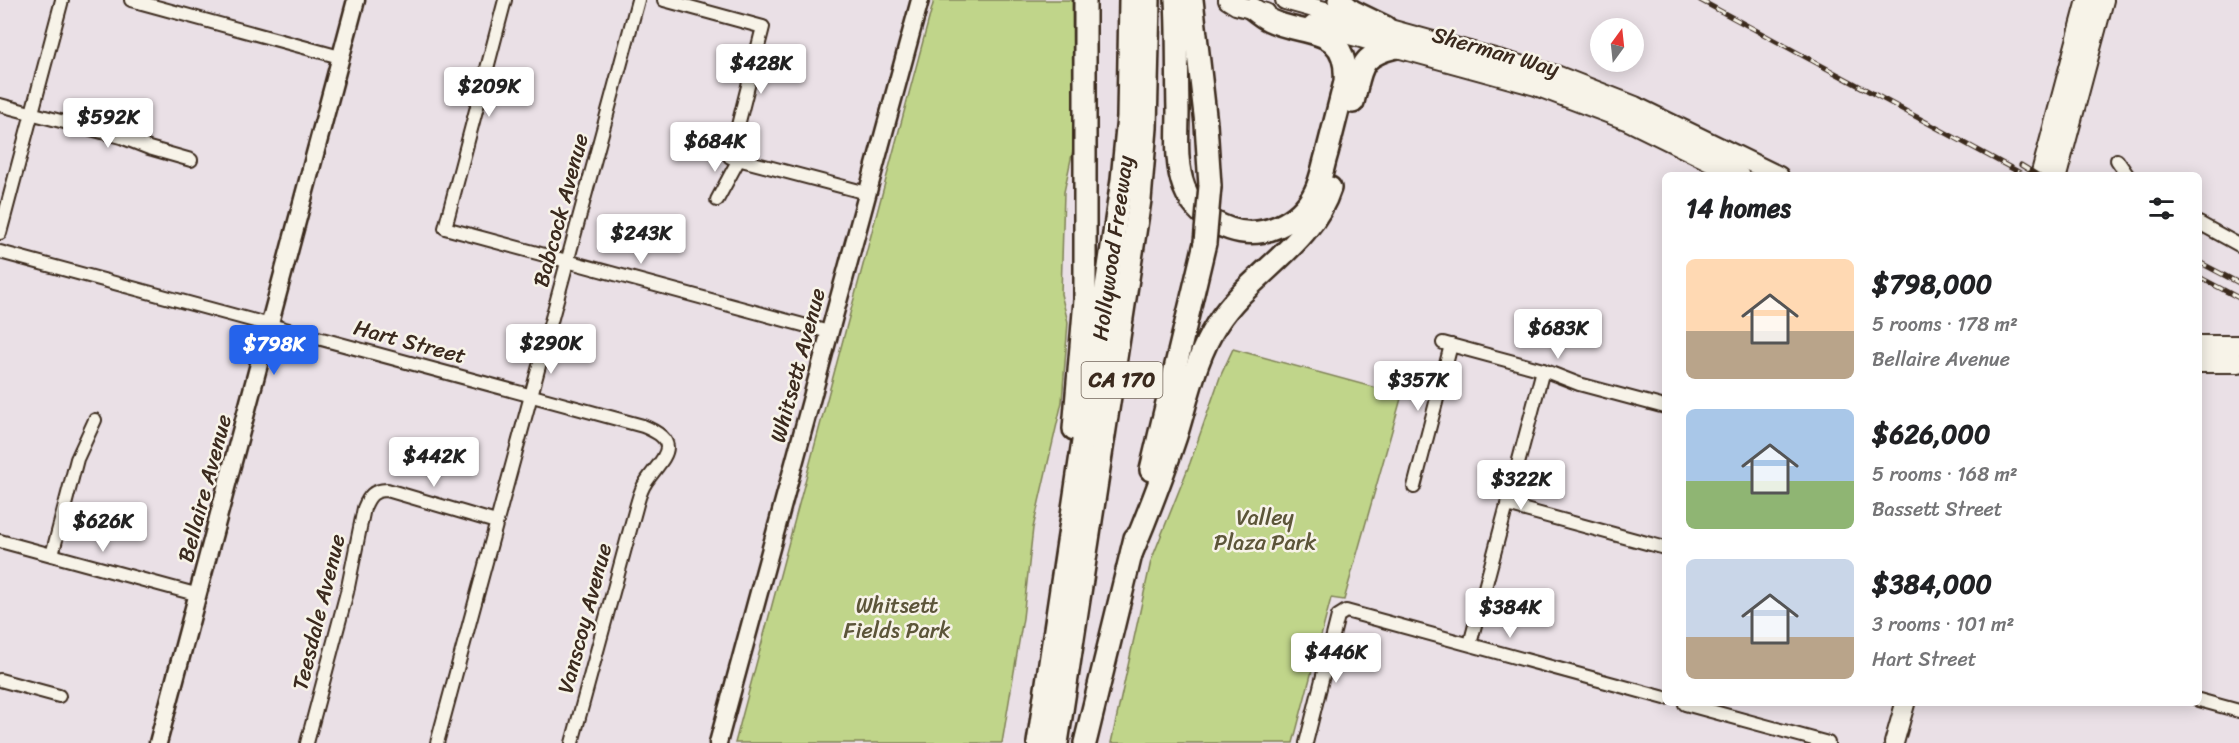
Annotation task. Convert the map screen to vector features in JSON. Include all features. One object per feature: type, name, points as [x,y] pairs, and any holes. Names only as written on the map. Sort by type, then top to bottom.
[{"type":"highway","points":[[1071,526],[1075,405],[1085,300],[1085,0]]},
{"type":"highway","name":"Hollywood Freeway","points":[[1038,743],[1122,180],[1128,117],[1130,0]]},
{"type":"highway","points":[[1050,743],[1124,262],[1135,176],[1141,87],[1141,0]]},
{"type":"highway","points":[[1057,743],[1140,200],[1147,118],[1149,0]]},
{"type":"highway","name":"Hollywood Freeway","points":[[1067,743],[1150,189],[1158,73],[1158,0]]},
{"type":"highway","points":[[1176,0],[1178,155],[1184,186],[1197,209],[1213,222],[1246,232],[1264,231],[1280,226],[1300,213],[1313,196],[1323,168],[1346,70],[1338,48],[1331,39],[1269,20],[1253,9]]},
{"type":"highway","points":[[1085,743],[1205,243],[1210,186],[1206,124],[1192,0]]},
{"type":"highway","points":[[1340,0],[1352,11],[1385,27]]},
{"type":"highway","points":[[1132,552],[1176,437],[1197,364],[1206,344],[1229,308],[1305,232],[1315,219],[1331,186],[1365,63],[1371,55],[1396,47]]},
{"type":"main road","name":"Sherman Way","points":[[1228,0],[1236,5],[1396,47],[1540,79]]},
{"type":"main road","name":"Sherman Way","points":[[1285,0],[1385,27],[1540,79],[1596,99],[1770,172]]},
{"type":"main road","points":[[2041,172],[2086,0]]},
{"type":"main road","points":[[2058,172],[2104,0]]},
{"type":"main road","name":"Sherman Way","points":[[1630,113],[1733,172]]},
{"type":"main road","points":[[2202,345],[2239,345]]},
{"type":"main road","points":[[2202,363],[2239,363]]},
{"type":"main road","points":[[1894,743],[1904,706]]},
{"type":"street","points":[[0,233],[62,0]]},
{"type":"street","points":[[131,0],[340,57]]},
{"type":"street","name":"Bellaire Avenue","points":[[158,743],[356,0]]},
{"type":"street","points":[[505,0],[445,228],[830,332]]},
{"type":"street","name":"Babcock Avenue","points":[[437,743],[638,0]]},
{"type":"street","points":[[664,0],[764,27],[735,158],[717,200]]},
{"type":"street","name":"Whitsett Avenue","points":[[718,743],[920,0]]},
{"type":"street","points":[[0,105],[122,137],[149,148],[191,160]]},
{"type":"street","points":[[735,158],[867,193]]},
{"type":"street","points":[[2117,160],[2125,172]]},
{"type":"street","points":[[2202,225],[2239,245]]},
{"type":"street","name":"Hart Street","points":[[0,252],[651,429],[666,443],[667,452],[664,460],[646,482],[636,504]]},
{"type":"street","points":[[1414,487],[1447,344],[1662,406]]},
{"type":"street","points":[[1470,644],[1543,370]]},
{"type":"street","points":[[52,555],[77,459],[95,420]]},
{"type":"street","name":"Teesdale Avenue","points":[[307,743],[347,592],[363,508],[369,496],[374,492],[387,490],[496,522]]},
{"type":"street","name":"Vanscoy Avenue","points":[[572,743],[636,504]]},
{"type":"street","points":[[1507,505],[1662,547]]},
{"type":"street","points":[[0,541],[199,595]]},
{"type":"street","points":[[1306,743],[1338,616],[1346,611],[1662,697]]},
{"type":"street","points":[[0,680],[59,696]]},
{"type":"street","points":[[2202,701],[2239,711]]},
{"type":"street","points":[[1692,706],[1828,743]]},
{"type":"green space","name":"Whitsett Fields Park","points":[[934,0],[1072,0],[1075,140],[1064,192],[1061,294],[1068,322],[1062,402],[1033,528],[1023,618],[1002,743],[735,743]]},
{"type":"green space","name":"Valley Plaza Park","points":[[1233,349],[1402,395],[1344,600],[1331,598],[1293,743],[1111,743],[1151,561],[1190,463],[1220,377]]},
{"type":"railway","points":[[1700,0],[2019,172]]},
{"type":"railway","points":[[2021,165],[2032,172]]},
{"type":"railway","points":[[2202,264],[2239,283]]},
{"type":"railway","points":[[2202,279],[2239,298]]}]
